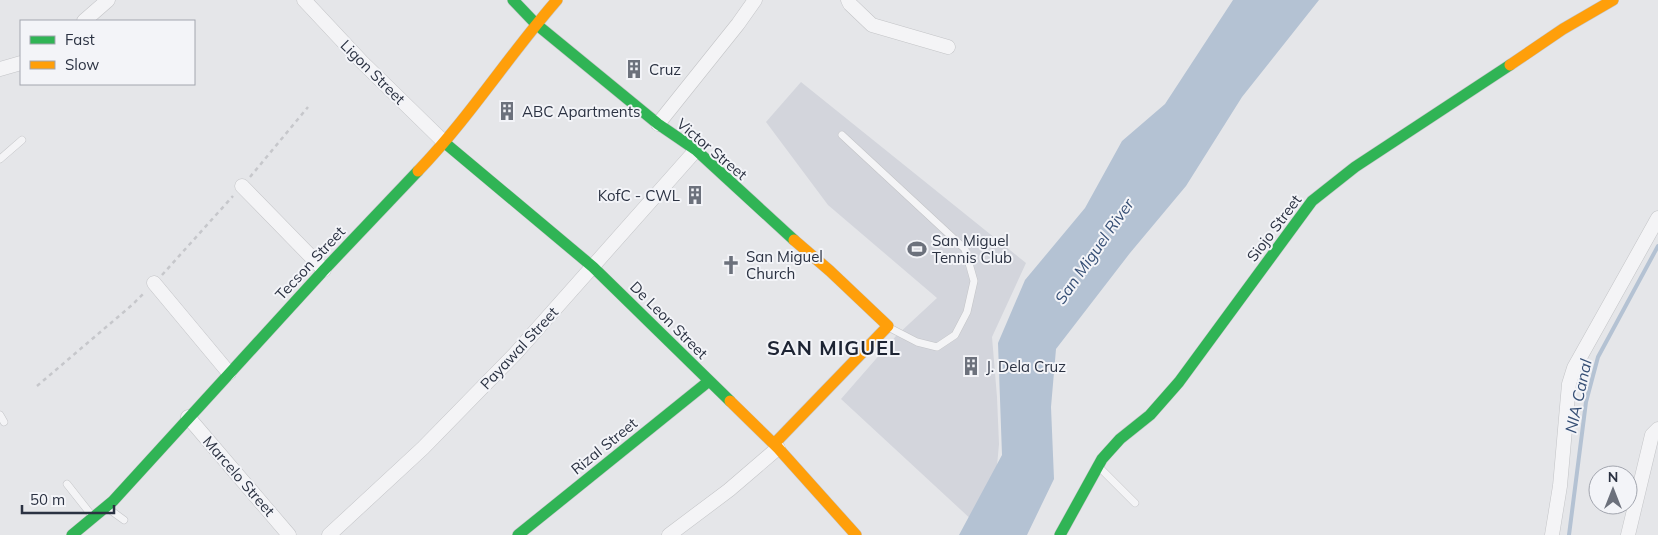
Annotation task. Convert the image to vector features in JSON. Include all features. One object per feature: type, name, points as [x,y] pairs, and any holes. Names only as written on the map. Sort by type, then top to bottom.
[{"type":"street","points":[[85,20],[108,0]]},
{"type":"street","name":"Ligon Street","points":[[304,0],[362,62],[445,143]]},
{"type":"street","name":"Victor Street","points":[[513,0],[536,24],[658,124],[696,150],[888,326]]},
{"type":"street","name":"Tecson Street","points":[[72,535],[106,507],[324,270],[445,143],[536,24],[557,0]]},
{"type":"street","points":[[658,124],[755,0]]},
{"type":"street","points":[[848,0],[872,26],[948,47]]},
{"type":"street","name":"Siojo Street","points":[[1060,535],[1102,459],[1120,439],[1150,415],[1179,382],[1312,201],[1354,167],[1563,29],[1613,0]]},
{"type":"street","points":[[0,69],[20,64]]},
{"type":"street","name":"De Leon Street","points":[[445,143],[593,267],[776,446],[856,535]]},
{"type":"street","name":"Payawal Street","points":[[329,535],[424,448],[515,354],[696,150]]},
{"type":"street","points":[[242,186],[324,270]]},
{"type":"street","points":[[1552,535],[1560,486],[1569,384],[1574,368],[1658,218]]},
{"type":"street","points":[[154,283],[229,373]]},
{"type":"street","points":[[669,535],[729,490],[776,446],[888,326]]},
{"type":"street","name":"Rizal Street","points":[[518,535],[709,381]]},
{"type":"street","name":"Marcelo Street","points":[[188,417],[289,535]]},
{"type":"street","points":[[1628,535],[1652,435],[1658,429]]},
{"type":"lane","points":[[842,135],[965,249],[974,281],[967,312],[955,335],[937,347],[917,342],[888,326]]},
{"type":"lane","points":[[0,159],[22,140]]},
{"type":"lane","points":[[1099,466],[1135,503]]},
{"type":"lane","points":[[67,484],[93,518]]},
{"type":"lane","points":[[106,507],[124,520]]},
{"type":"path","points":[[37,386],[132,305],[175,262],[308,107]]},
{"type":"shaded area","points":[[801,82],[1026,263],[992,337],[999,444],[996,477],[974,522],[841,399],[896,336],[937,298],[828,205],[766,122]]},
{"type":"water","name":"San Miguel River","points":[[1233,0],[1319,0],[1242,97],[1186,186],[1130,253],[1056,349],[1051,407],[1054,479],[1027,535],[959,535],[1002,455],[998,343],[1025,280],[1085,208],[1122,141],[1165,104]]},
{"type":"waterway","name":"NIA Canal","points":[[1569,535],[1586,402],[1598,357],[1658,246]]},
{"type":"traffic: fast","points":[[513,0],[536,24],[658,124],[696,150],[794,240]]},
{"type":"traffic: fast","points":[[1060,535],[1102,459],[1120,439],[1150,415],[1179,382],[1312,201],[1355,167],[1510,65]]},
{"type":"traffic: fast","points":[[445,143],[593,267],[730,401]]},
{"type":"traffic: fast","points":[[72,535],[113,501],[324,270],[418,171]]},
{"type":"traffic: fast","points":[[518,535],[709,381]]},
{"type":"traffic: slow","points":[[418,171],[472,108],[522,42],[557,0]]},
{"type":"traffic: slow","points":[[1510,65],[1563,29],[1613,0]]},
{"type":"traffic: slow","points":[[774,444],[888,326],[794,240]]},
{"type":"traffic: slow","points":[[730,401],[778,448],[856,535]]},
{"type":"place","name":"Cruz","points":[[634,69]]},
{"type":"place","name":"ABC Apartments","points":[[507,111]]},
{"type":"place","name":"KofC - CWL","points":[[695,195]]},
{"type":"place","name":"San Miguel Tennis Club","points":[[917,249]]},
{"type":"place","name":"San Miguel Church","points":[[731,265]]},
{"type":"place","name":"J. Dela Cruz","points":[[971,366]]},
{"type":"district","name":"SAN MIGUEL","points":[[834,347]]}]
